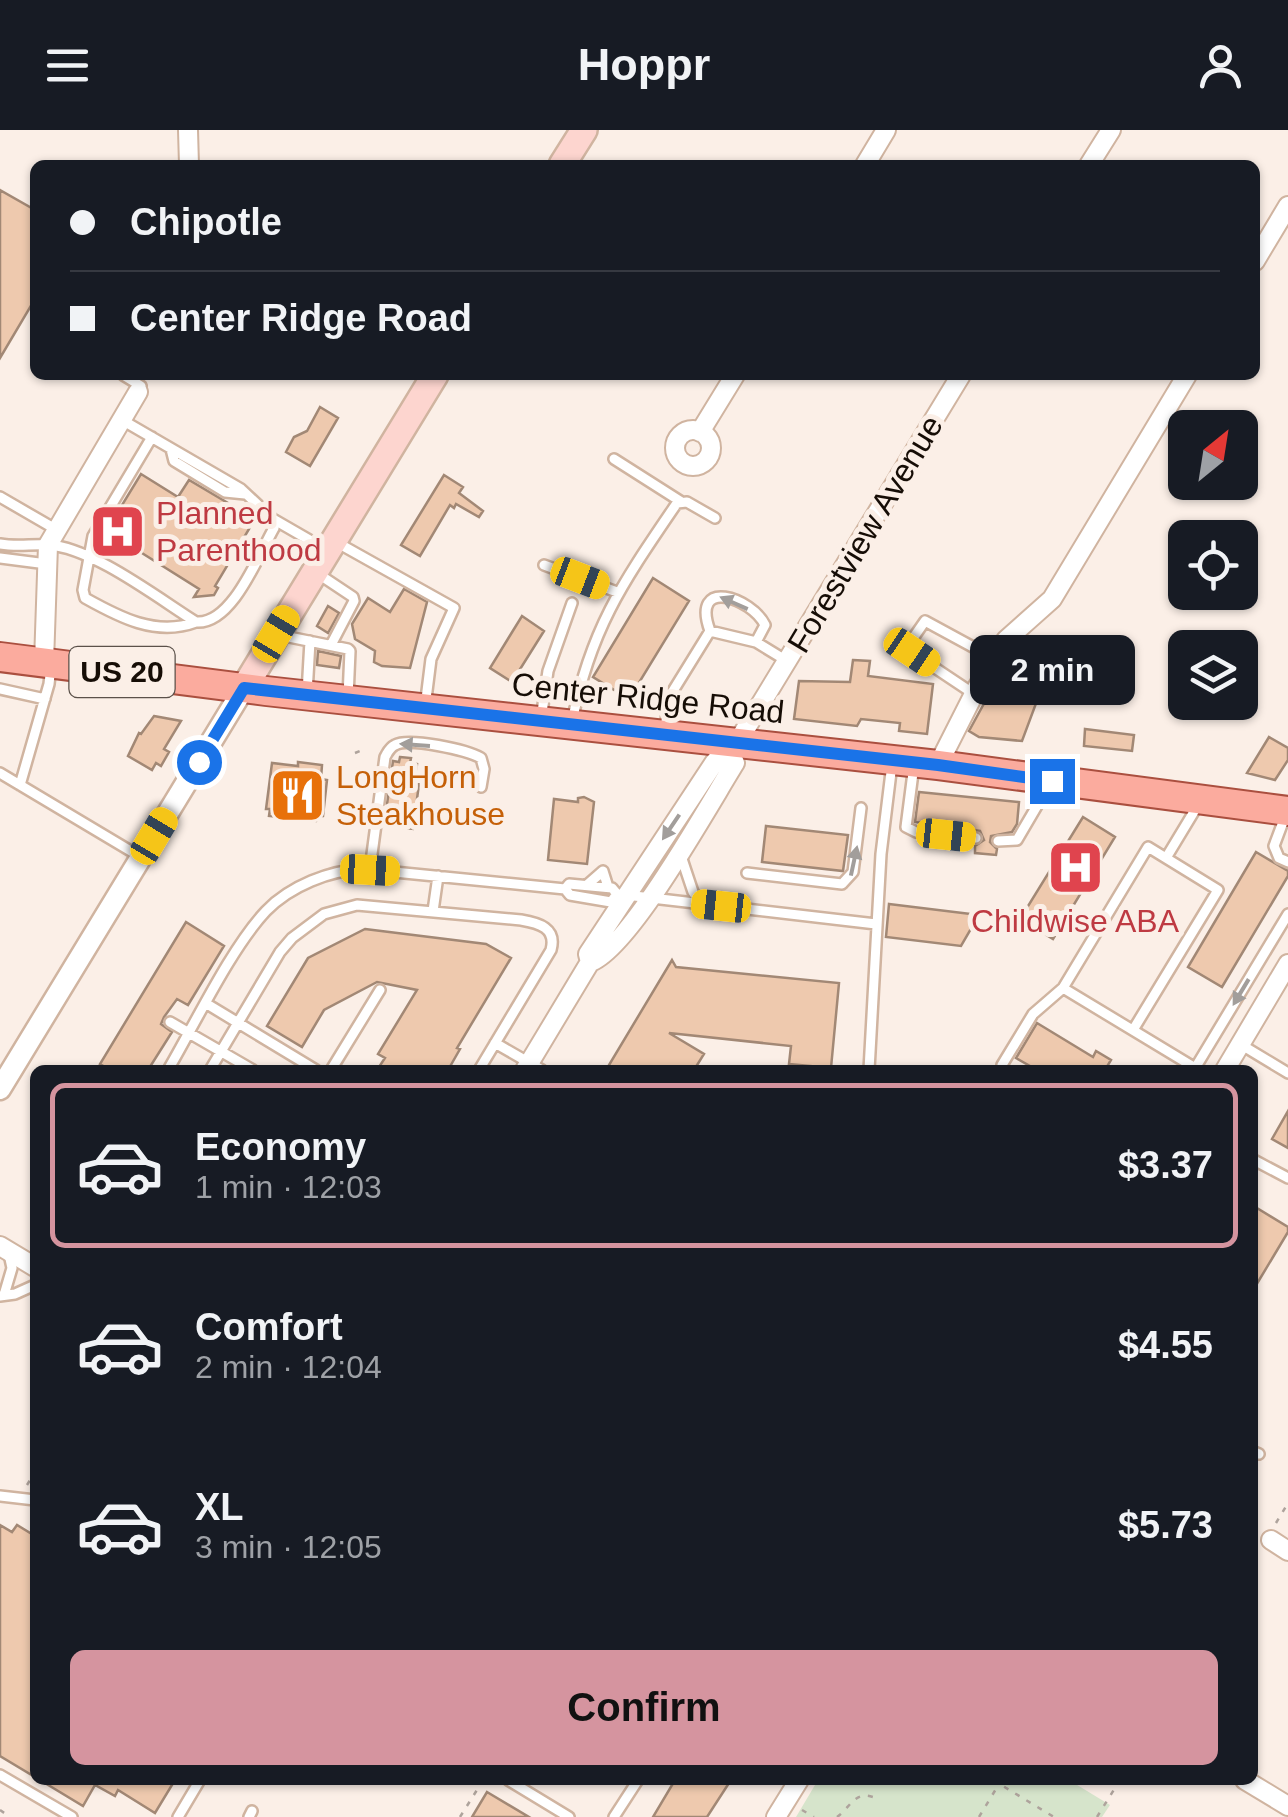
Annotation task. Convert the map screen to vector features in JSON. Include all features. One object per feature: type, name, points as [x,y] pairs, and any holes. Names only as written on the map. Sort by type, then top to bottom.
[{"type":"main road","points":[[565,160],[584,130]]},
{"type":"main road","points":[[244,688],[431,380]]},
{"type":"main road","name":"Center Ridge Road","points":[[0,657],[665,735],[734,748],[915,763],[1288,810]]},
{"type":"street","points":[[188,130],[189,160]]},
{"type":"street","points":[[867,160],[886,130]]},
{"type":"street","points":[[1092,160],[1111,130]]},
{"type":"street","points":[[1260,253],[1288,206]]},
{"type":"street","points":[[700,432],[732,380]]},
{"type":"street","name":"Forestview Avenue","points":[[734,748],[959,380]]},
{"type":"street","points":[[915,763],[974,694],[1006,640],[1052,599],[1184,380]]},
{"type":"street","points":[[47,662],[50,546],[142,384]]},
{"type":"street","points":[[0,1089],[244,688]]},
{"type":"street","points":[[534,1065],[590,962],[588,954],[617,892],[714,763],[734,748],[735,763],[680,852],[613,945],[598,960],[590,962]]},
{"type":"street","points":[[1228,1065],[1284,971]]},
{"type":"street","points":[[4,1249],[30,1265]]},
{"type":"street","points":[[1271,1540],[1288,1551]]},
{"type":"street","points":[[776,1817],[796,1785]]},
{"type":"street","points":[[1253,1785],[1288,1806]]},
{"type":"lane","points":[[122,420],[248,494],[273,519],[325,554],[454,608],[431,658],[424,708]]},
{"type":"lane","points":[[152,438],[93,536],[83,590],[85,598],[153,627],[209,622],[226,611],[274,528],[273,519]]},
{"type":"lane","points":[[614,459],[715,518]]},
{"type":"lane","points":[[0,497],[50,546]]},
{"type":"lane","points":[[572,725],[590,648],[617,592],[680,501]]},
{"type":"lane","points":[[0,544],[50,546],[90,558],[196,622]]},
{"type":"lane","points":[[0,558],[50,546]]},
{"type":"lane","points":[[325,554],[354,602],[331,645]]},
{"type":"lane","points":[[544,564],[617,592]]},
{"type":"lane","points":[[665,735],[668,700],[710,632],[704,612],[707,604],[725,596],[762,617],[765,625],[756,642]]},
{"type":"lane","points":[[540,722],[548,671],[572,603]]},
{"type":"lane","points":[[974,694],[912,652],[909,644],[925,621],[995,659]]},
{"type":"lane","points":[[710,632],[756,642],[788,661]]},
{"type":"lane","points":[[276,634],[350,651],[348,700]]},
{"type":"lane","points":[[307,696],[310,641]]},
{"type":"lane","points":[[20,785],[44,698],[47,662]]},
{"type":"lane","points":[[0,689],[44,698]]},
{"type":"lane","points":[[370,870],[385,757],[391,747],[403,742],[465,750],[481,758],[481,786]]},
{"type":"lane","points":[[869,1065],[885,822],[915,763]]},
{"type":"lane","points":[[905,824],[915,763]]},
{"type":"lane","points":[[0,773],[141,858]]},
{"type":"lane","points":[[998,840],[1018,840],[1052,781]]},
{"type":"lane","points":[[1166,858],[1201,800]]},
{"type":"lane","points":[[747,873],[842,884],[853,872],[861,808]]},
{"type":"lane","points":[[1288,810],[1274,846],[1279,858],[1288,862]]},
{"type":"lane","points":[[885,822],[905,824],[916,832],[976,838]]},
{"type":"lane","points":[[1002,1065],[1033,1014],[1063,988],[1148,848],[1218,890],[1133,1030]]},
{"type":"lane","points":[[680,852],[701,904]]},
{"type":"lane","points":[[171,1065],[253,928],[278,901],[340,871],[370,870],[565,890],[570,895],[611,902],[617,892]]},
{"type":"lane","points":[[586,886],[603,871],[617,892]]},
{"type":"lane","points":[[433,911],[438,876]]},
{"type":"lane","points":[[565,890],[570,884],[649,898],[876,924]]},
{"type":"lane","points":[[213,1065],[280,952],[324,914],[357,904],[536,923],[552,935],[551,950],[481,1065]]},
{"type":"lane","points":[[1198,1065],[1288,914]]},
{"type":"lane","points":[[1258,963],[1284,971]]},
{"type":"lane","points":[[1063,988],[1190,1065]]},
{"type":"lane","points":[[334,1065],[380,990]]},
{"type":"lane","points":[[207,1004],[308,1065]]},
{"type":"lane","points":[[170,1022],[245,1065]]},
{"type":"lane","points":[[495,1043],[528,1065]]},
{"type":"lane","points":[[1240,1044],[1288,1072]]},
{"type":"lane","points":[[1258,1162],[1288,1178]]},
{"type":"lane","points":[[2,1296],[12,1268],[4,1249]]},
{"type":"lane","points":[[2,1296],[30,1286]]},
{"type":"lane","points":[[0,1496],[30,1499]]},
{"type":"lane","points":[[0,1775],[72,1817]]},
{"type":"lane","points":[[178,1817],[197,1785]]},
{"type":"lane","points":[[516,1785],[569,1817]]},
{"type":"lane","points":[[614,1817],[635,1785]]},
{"type":"path","points":[[355,753],[367,748]]},
{"type":"path","points":[[24,1490],[30,1480]]},
{"type":"path","points":[[1271,1540],[1266,1538],[1288,1502]]},
{"type":"path","points":[[460,1817],[480,1785]]},
{"type":"path","points":[[979,1817],[999,1785]]},
{"type":"path","points":[[1002,1785],[1054,1817]]},
{"type":"path","points":[[1096,1817],[1117,1785]]},
{"type":"path","points":[[838,1817],[855,1798],[873,1797]]},
{"type":"path","points":[[800,1809],[814,1817]]},
{"type":"path","points":[[0,1810],[10,1817]]},
{"type":"green space","points":[[815,1785],[1077,1785],[1110,1805],[1102,1817],[796,1817]]},
{"type":"building","points":[[0,190],[30,207],[30,307],[0,358]]},
{"type":"building","points":[[320,407],[338,418],[310,466],[286,452],[294,437],[307,431]]},
{"type":"building","points":[[141,474],[178,497],[189,480],[255,519],[215,586],[218,588],[214,595],[194,597],[199,589],[110,533],[108,528]]},
{"type":"building","points":[[444,475],[463,487],[459,493],[483,511],[479,517],[456,504],[454,508],[450,505],[420,556],[401,545]]},
{"type":"building","points":[[653,578],[689,601],[629,699],[593,677]]},
{"type":"building","points":[[404,589],[427,602],[410,668],[382,666],[374,662],[375,651],[355,639],[352,624],[368,598],[390,612]]},
{"type":"building","points":[[328,606],[339,613],[328,633],[317,626]]},
{"type":"building","points":[[522,616],[544,631],[512,682],[490,668]]},
{"type":"building","points":[[318,651],[341,656],[339,668],[317,665]]},
{"type":"building","points":[[853,660],[870,661],[868,676],[933,684],[927,734],[899,731],[900,723],[861,719],[857,726],[794,719],[799,681],[850,682]]},
{"type":"building","points":[[1004,667],[1041,690],[1022,741],[979,737],[969,731]]},
{"type":"building","points":[[154,716],[181,721],[164,749],[169,752],[161,766],[156,763],[152,770],[128,756],[139,733]]},
{"type":"building","points":[[1085,729],[1134,735],[1132,751],[1084,746]]},
{"type":"building","points":[[1269,737],[1288,748],[1288,760],[1275,780],[1247,773]]},
{"type":"building","points":[[400,757],[411,758],[410,763],[417,764],[415,784],[419,784],[413,829],[384,826],[393,761],[399,762]]},
{"type":"building","name":"LongHorn Steakhouse","points":[[298,762],[322,765],[321,779],[327,780],[323,816],[317,816],[316,821],[269,816],[270,809],[266,809],[272,763],[298,766]]},
{"type":"building","points":[[919,792],[1019,802],[1017,824],[1012,832],[991,836],[996,855],[975,853],[975,846],[984,840],[980,831],[915,822]]},
{"type":"building","points":[[578,798],[594,802],[587,864],[548,860],[554,799],[578,802]]},
{"type":"building","points":[[1083,817],[1115,837],[1053,939],[1020,919]]},
{"type":"building","points":[[766,826],[848,835],[843,871],[762,862]]},
{"type":"building","points":[[1256,852],[1288,871],[1288,876],[1222,987],[1188,967]]},
{"type":"building","points":[[889,904],[979,915],[961,946],[886,937]]},
{"type":"building","points":[[186,922],[224,946],[188,1005],[177,999],[164,1017],[161,1024],[172,1032],[151,1065],[100,1064]]},
{"type":"building","points":[[365,929],[486,944],[511,958],[451,1065],[380,1065],[385,1058],[378,1054],[417,990],[377,982],[324,1010],[302,1047],[267,1026],[308,958]]},
{"type":"building","points":[[672,960],[676,967],[839,983],[831,1065],[789,1064],[791,1046],[669,1033],[704,1054],[697,1065],[609,1065]]},
{"type":"building","points":[[1037,1023],[1093,1057],[1096,1051],[1111,1060],[1108,1065],[1028,1065],[1016,1058]]},
{"type":"building","points":[[1288,1111],[1288,1148],[1272,1139]]},
{"type":"building","points":[[1258,1209],[1288,1227],[1258,1282]]},
{"type":"building","points":[[0,1525],[12,1532],[17,1525],[30,1533],[30,1774],[0,1756]]},
{"type":"building","points":[[48,1785],[95,1785],[83,1806]]},
{"type":"building","points":[[95,1785],[172,1785],[155,1813],[118,1790],[115,1796]]},
{"type":"building","points":[[672,1785],[728,1785],[707,1817],[653,1817]]},
{"type":"building","points":[[487,1792],[529,1817],[472,1817]]},
{"type":"place","name":"Planned Parenthood","points":[[117,531]]},
{"type":"place","name":"LongHorn Steakhouse","points":[[297,795]]},
{"type":"place","name":"Childwise ABA","points":[[1075,867]]},
{"type":"route","points":[[199,762],[244,688],[1052,781]]}]
